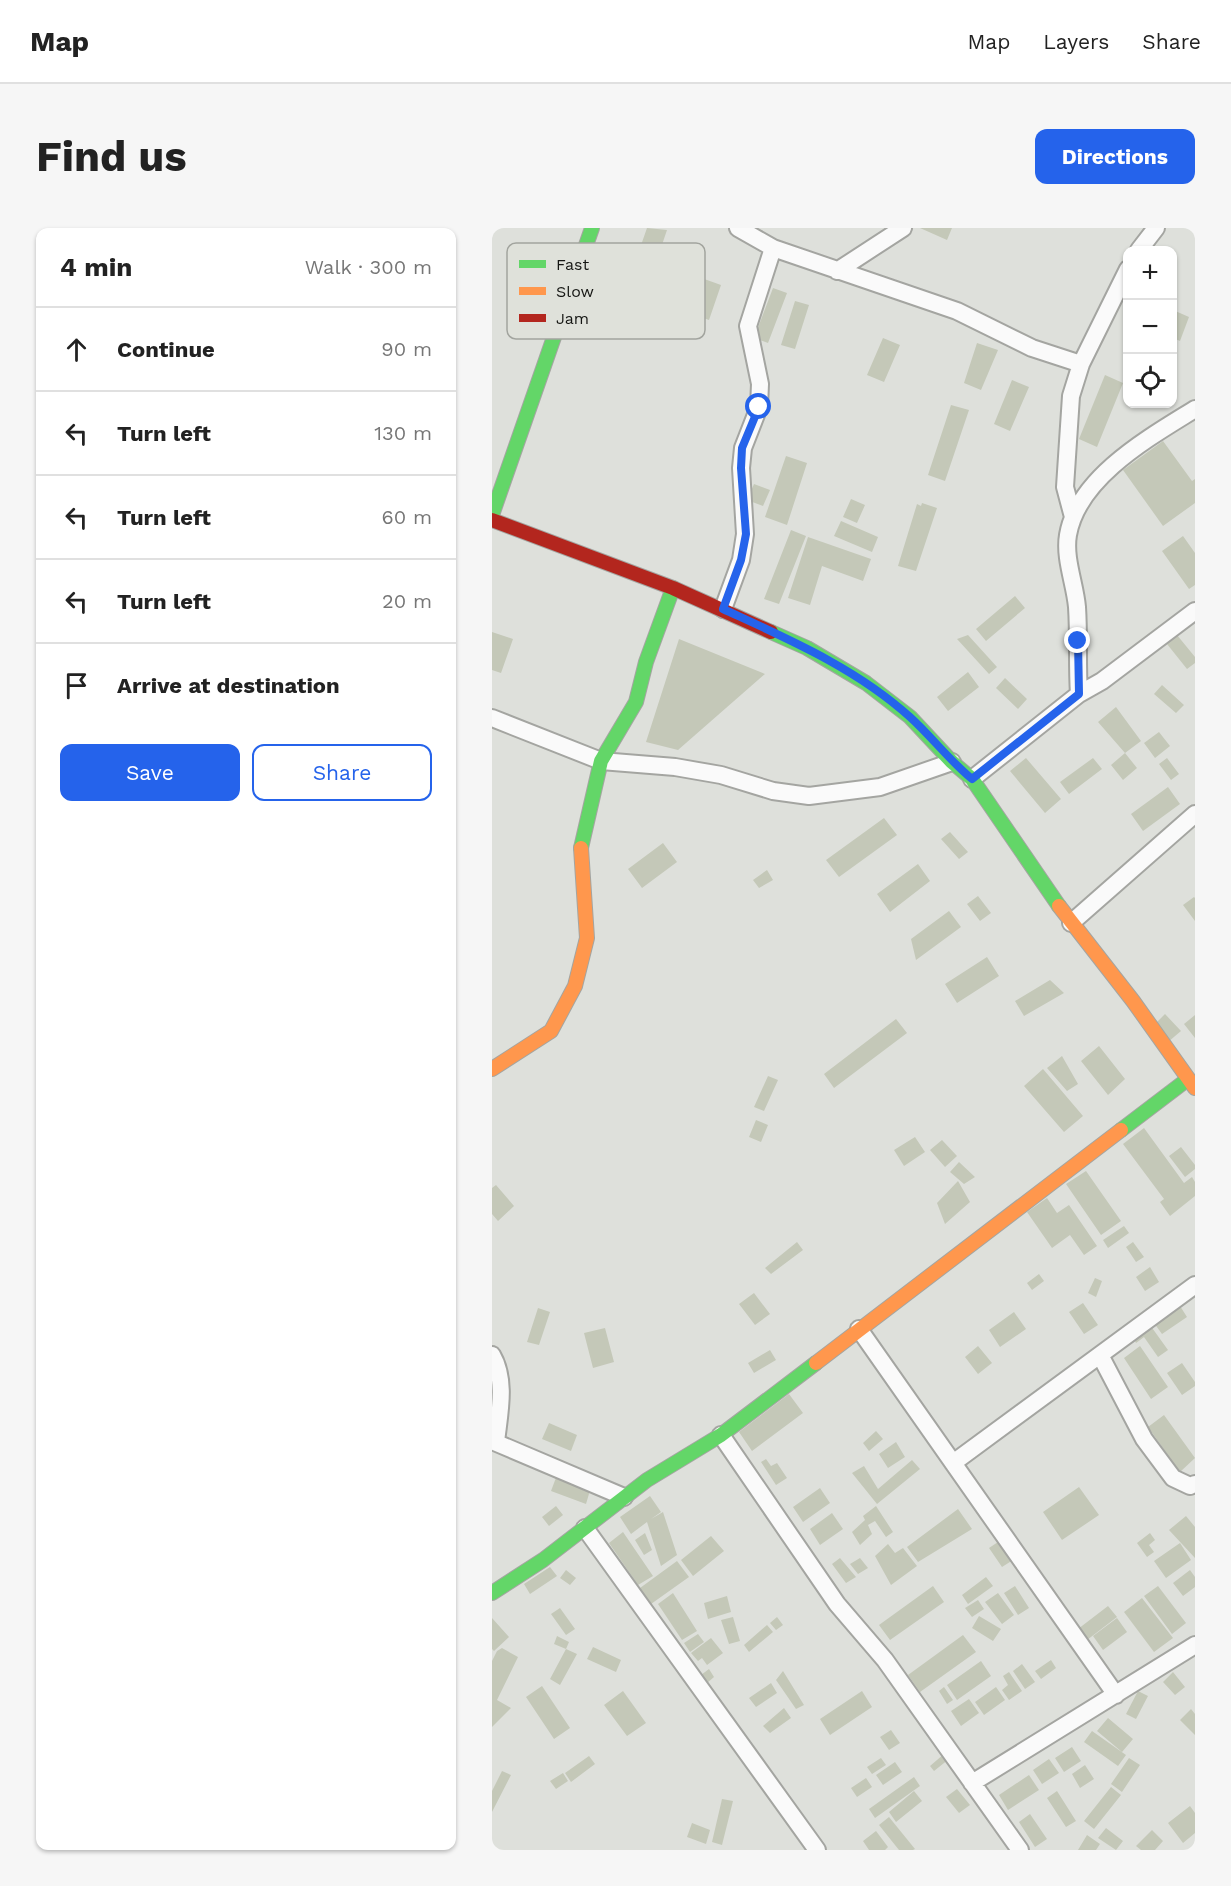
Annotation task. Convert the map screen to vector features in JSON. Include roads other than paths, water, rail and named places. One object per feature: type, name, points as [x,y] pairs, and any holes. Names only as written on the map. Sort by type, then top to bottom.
[{"type":"street","points":[[587,243],[592,228]]},
{"type":"street","points":[[738,228],[773,248],[957,311],[1032,348],[1080,364]]},
{"type":"street","points":[[837,271],[903,228]]},
{"type":"street","points":[[1142,246],[1156,228]]},
{"type":"street","points":[[723,609],[741,560],[746,534],[741,468],[742,448],[759,407],[760,384],[748,326],[773,248]]},
{"type":"street","points":[[1073,518],[1065,487],[1071,396],[1080,364],[1123,279]]},
{"type":"street","points":[[492,515],[553,339]]},
{"type":"street","points":[[1079,694],[1077,604],[1068,536],[1073,518],[1090,490],[1112,465],[1195,409]]},
{"type":"street","points":[[492,520],[673,588],[807,648],[866,683],[910,717],[952,762],[972,779],[1071,923],[1133,1001],[1191,1084],[859,1329],[721,1435],[674,1462],[624,1497],[522,1577],[492,1593]]},
{"type":"street","points":[[492,1070],[550,1031],[575,986],[586,938],[581,844],[601,760],[636,702],[646,662],[673,588]]},
{"type":"street","points":[[972,779],[1079,694],[1102,681],[1195,611]]},
{"type":"street","points":[[492,718],[601,760],[675,766],[721,775],[773,791],[808,796],[880,787],[952,762]]},
{"type":"street","points":[[1071,923],[1195,814]]},
{"type":"street","points":[[953,1463],[1195,1285]]},
{"type":"street","points":[[859,1329],[1116,1695]]},
{"type":"street","points":[[492,1354],[496,1362],[502,1393],[494,1442],[624,1497]]},
{"type":"street","points":[[1100,1355],[1144,1439],[1173,1478],[1190,1486],[1195,1484]]},
{"type":"street","points":[[721,1435],[837,1604],[885,1660],[1020,1850]]},
{"type":"street","points":[[585,1528],[817,1850]]},
{"type":"street","points":[[972,1783],[1195,1645]]}]
